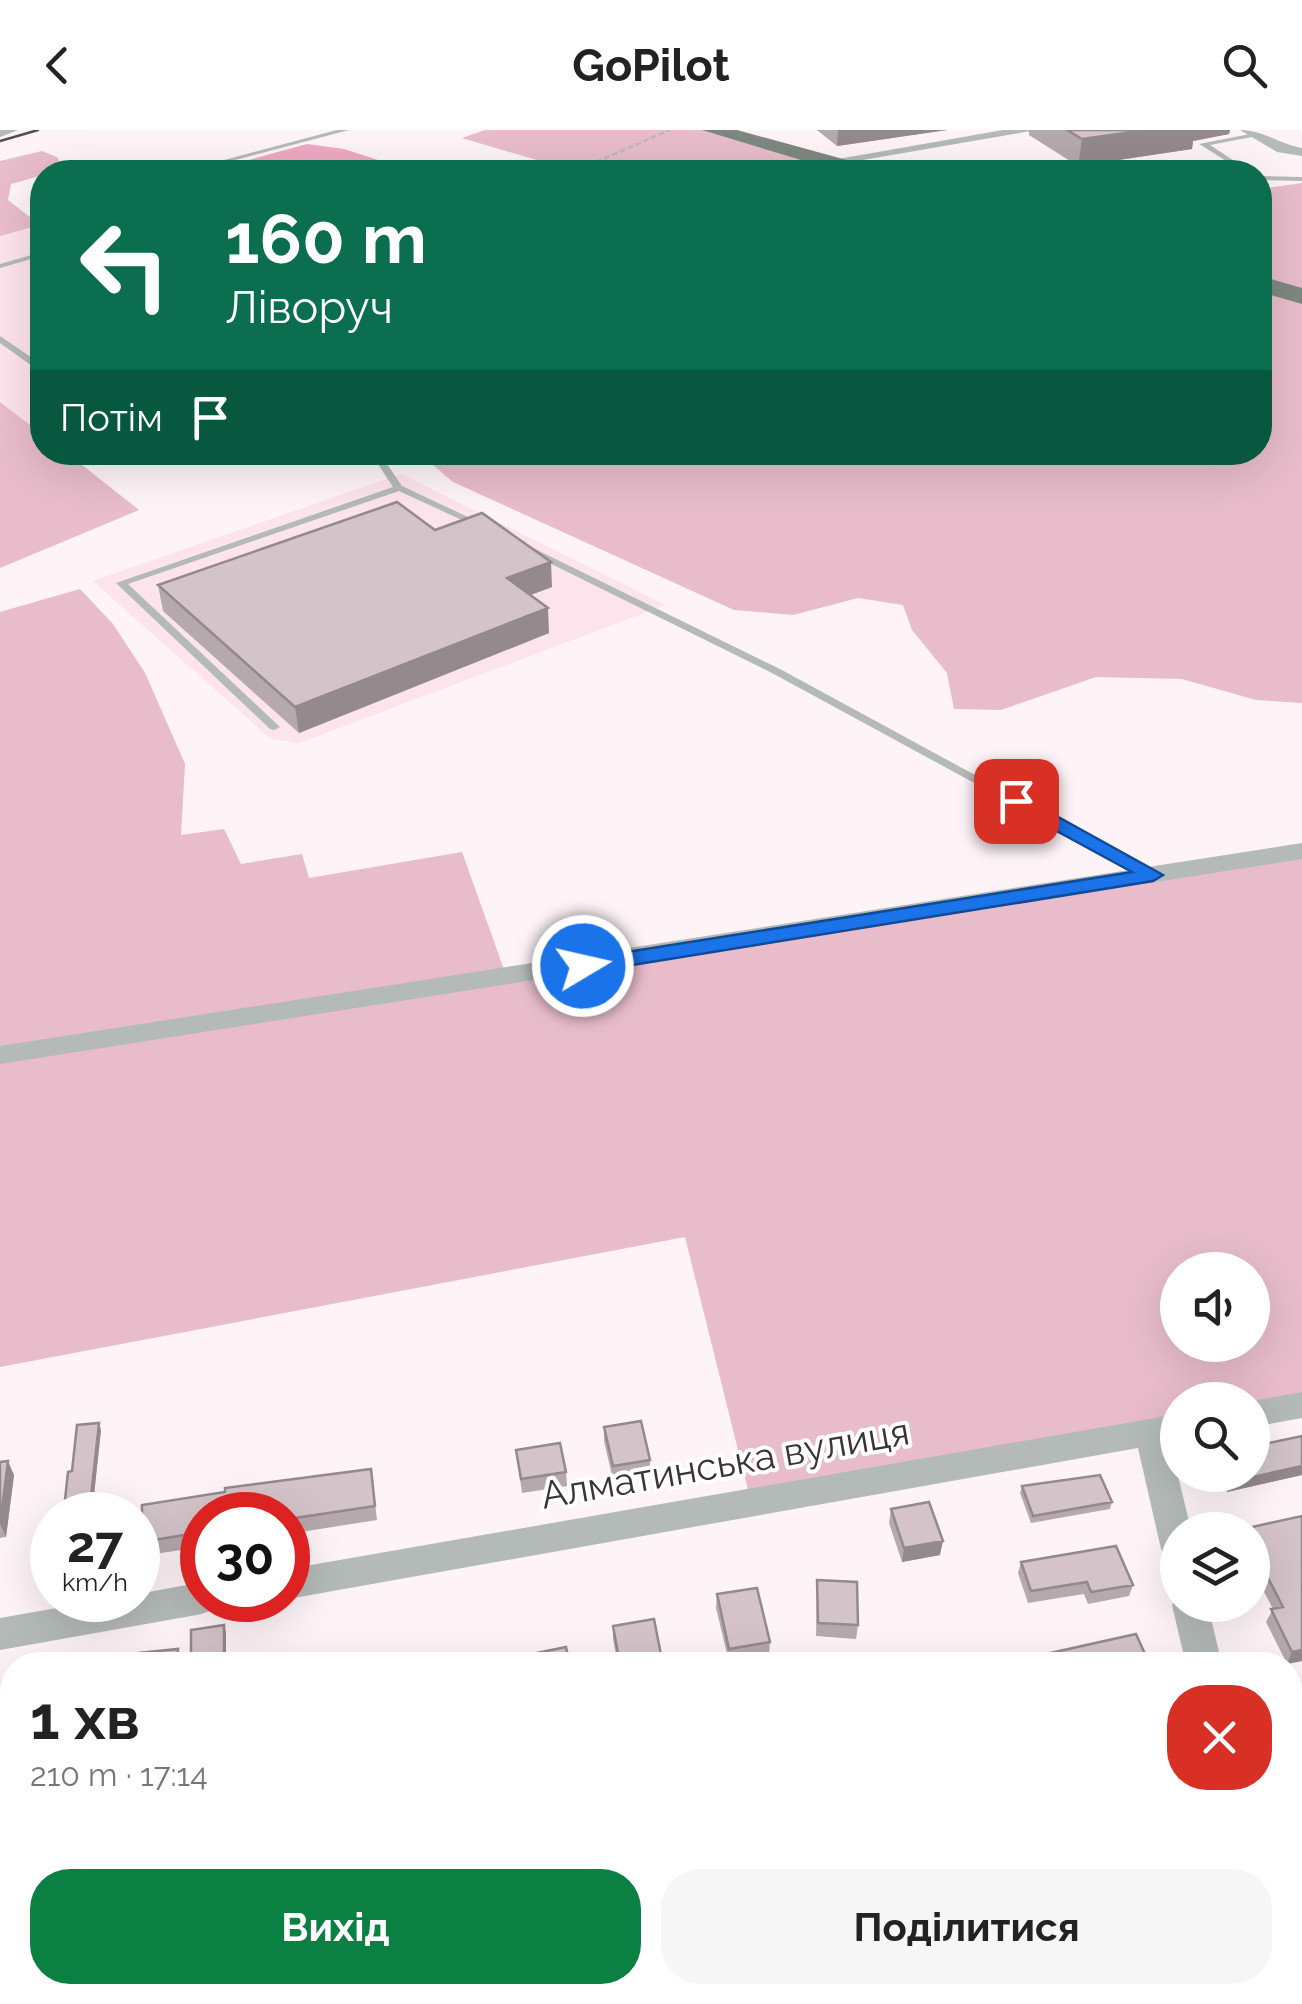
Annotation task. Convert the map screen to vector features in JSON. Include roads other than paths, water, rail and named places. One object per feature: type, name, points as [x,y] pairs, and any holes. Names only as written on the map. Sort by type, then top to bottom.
[{"type":"main road","points":[[714,130],[821,160]]},
{"type":"main road","points":[[1272,287],[1302,296]]},
{"type":"street","points":[[0,133],[11,130]]},
{"type":"street","points":[[893,130],[916,147]]},
{"type":"street","points":[[840,160],[1030,130]]},
{"type":"street","points":[[1251,132],[1282,149],[1302,152]]},
{"type":"street","points":[[0,1055],[1302,851]]},
{"type":"street","points":[[1270,1411],[1302,1405]]},
{"type":"street","name":"Алматинська вулиця","points":[[310,1580],[1160,1430]]},
{"type":"street","points":[[0,1634],[180,1602]]},
{"type":"street","points":[[1194,1622],[1201,1652]]},
{"type":"lane","points":[[229,160],[345,130]]},
{"type":"lane","points":[[1229,160],[1203,144],[1251,132]]},
{"type":"lane","points":[[1272,178],[1302,179]]},
{"type":"lane","points":[[0,266],[30,257]]},
{"type":"lane","points":[[0,340],[30,361]]},
{"type":"lane","points":[[383,465],[399,488],[490,530]]},
{"type":"lane","points":[[274,727],[121,582],[399,488]]},
{"type":"lane","points":[[508,538],[776,671],[1153,875]]},
{"type":"tram line","points":[[0,141],[38,130]]}]
